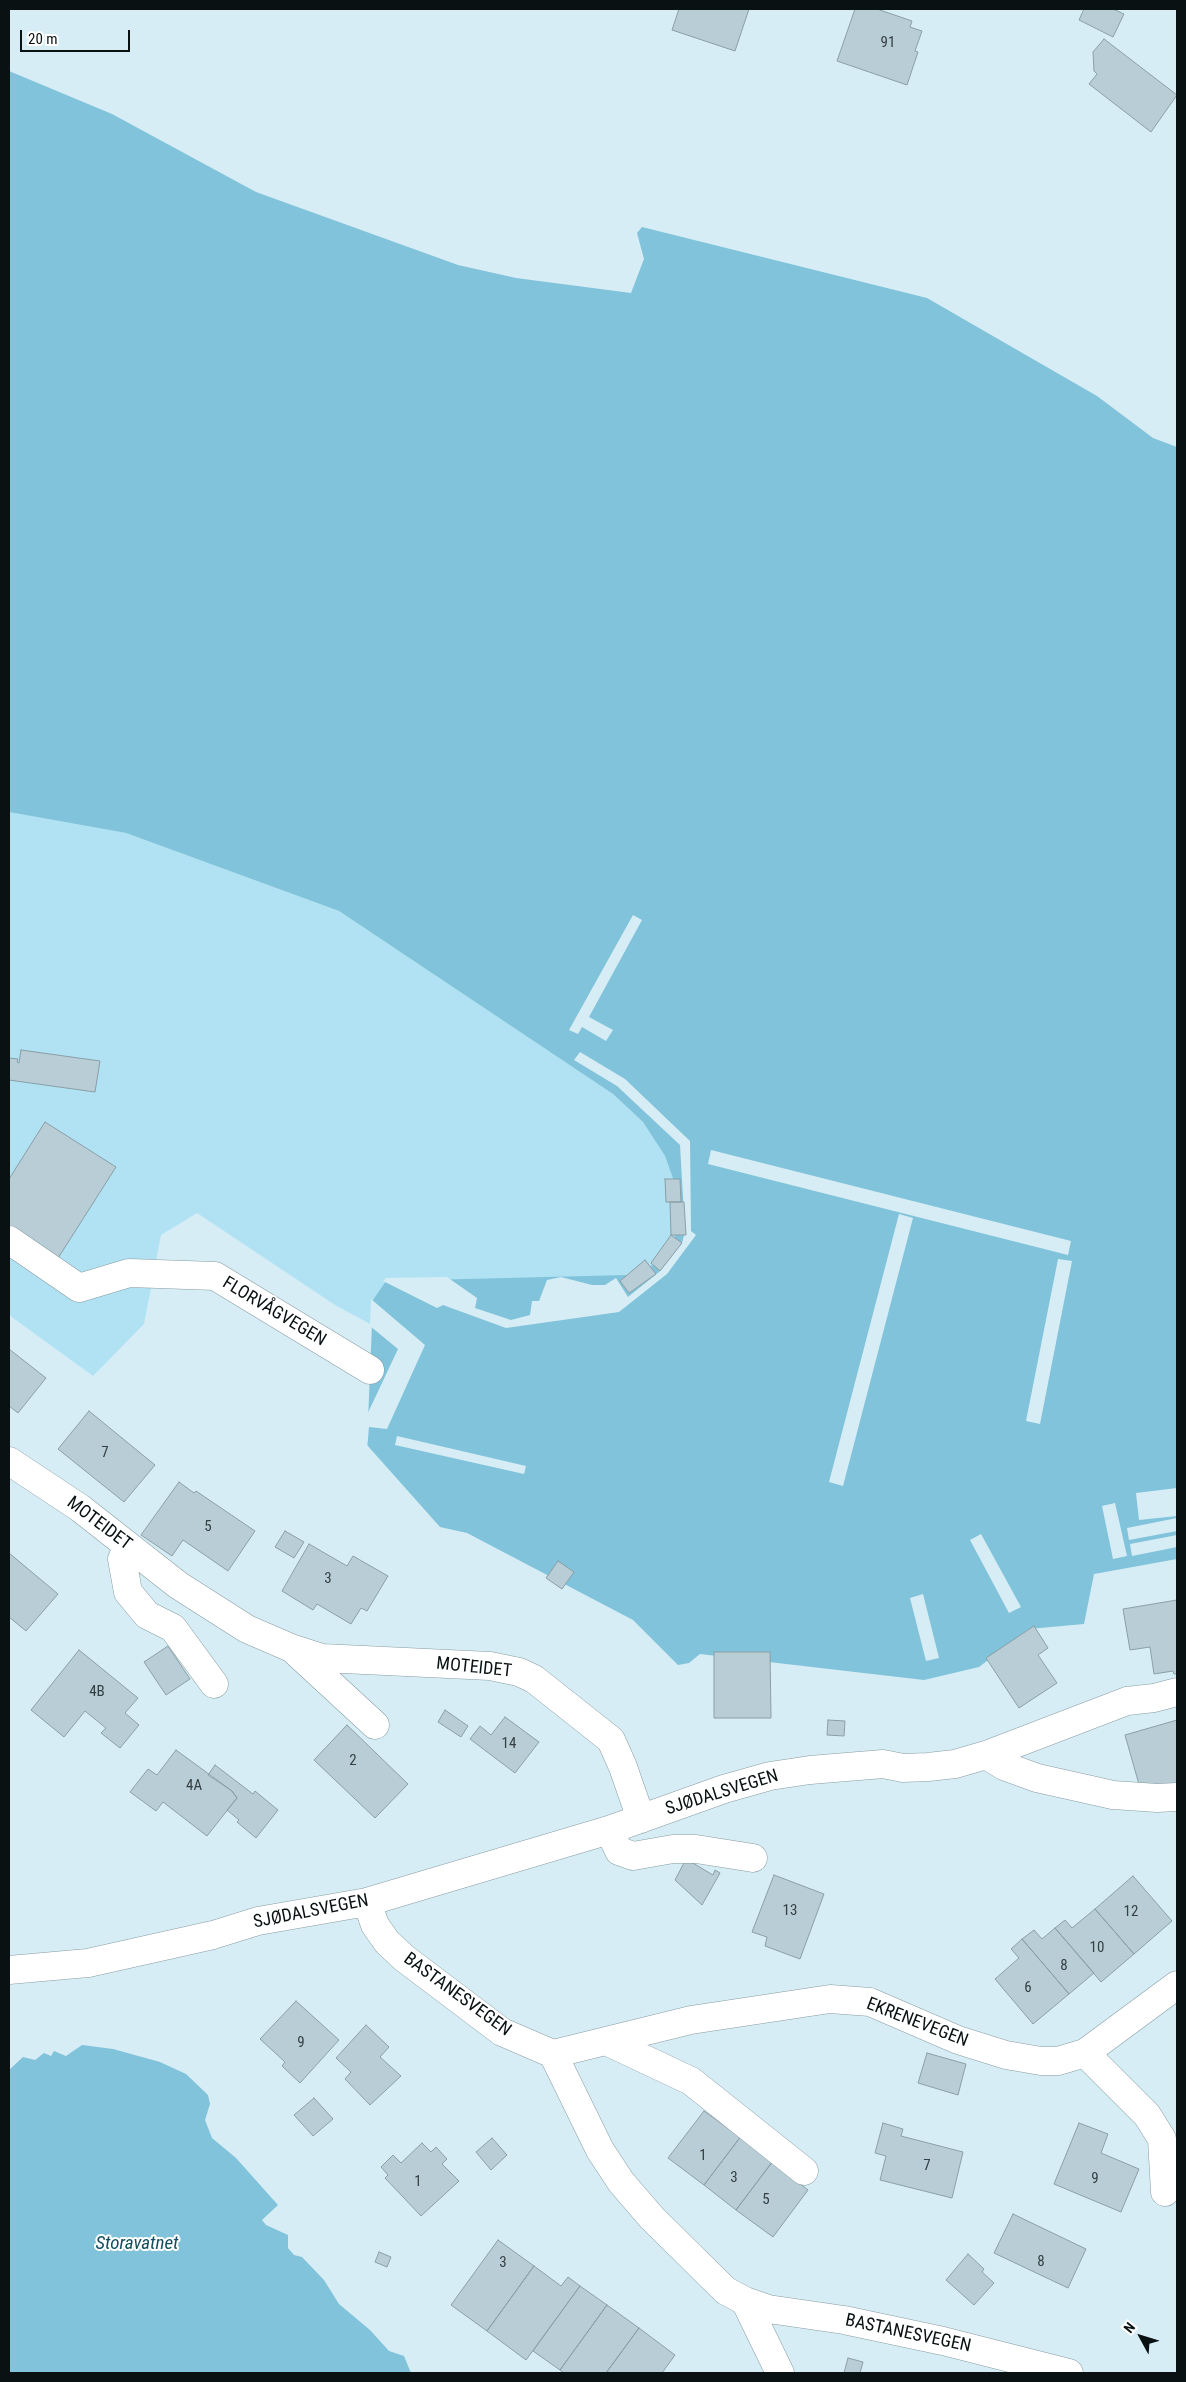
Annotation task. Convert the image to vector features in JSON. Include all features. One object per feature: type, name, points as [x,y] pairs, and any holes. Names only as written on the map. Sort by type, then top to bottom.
[{"type":"street","name":"FLORVÅGVEGEN","points":[[9,1240],[79,1288],[129,1274],[215,1276],[370,1370]]},
{"type":"street","name":"MOTEIDET","points":[[9,1461],[80,1508],[178,1585],[247,1629],[291,1648],[322,1658],[490,1666],[519,1672],[534,1678],[611,1740],[623,1766],[641,1819]]},
{"type":"street","points":[[128,1546],[122,1560],[128,1592],[147,1615],[173,1628],[214,1684]]},
{"type":"street","name":"MOTEIDET","points":[[291,1648],[375,1725]]},
{"type":"street","name":"SJØDALSVEGEN","points":[[9,1970],[88,1963],[213,1935],[258,1920],[367,1902],[609,1830],[724,1789],[770,1776],[810,1770],[883,1764],[903,1768],[955,1764],[986,1755],[1127,1701],[1154,1698],[1177,1692]]},
{"type":"street","points":[[986,1755],[1004,1766],[1037,1778],[1113,1795],[1157,1798],[1177,1797]]},
{"type":"street","points":[[609,1830],[619,1851],[633,1856],[673,1849],[696,1849],[753,1858]]},
{"type":"street","name":"BASTANESVEGEN","points":[[367,1902],[375,1925],[387,1942],[404,1958],[502,2032],[553,2054],[600,2150],[621,2182],[652,2218],[726,2291],[745,2301],[768,2309],[844,2320],[934,2339],[1069,2373]]},
{"type":"street","name":"EKRENEVEGEN","points":[[553,2054],[606,2040],[658,2030],[691,2020],[830,1999],[870,2002],[958,2040],[1006,2055],[1041,2061],[1058,2060],[1085,2053],[1177,1985]]},
{"type":"street","points":[[606,2040],[691,2081],[804,2171]]},
{"type":"street","points":[[1085,2053],[1147,2115],[1162,2139],[1165,2192]]},
{"type":"street","points":[[745,2301],[780,2373]]},
{"type":"shaded area","points":[[9,812],[126,833],[339,911],[613,1094],[643,1122],[665,1156],[676,1187],[678,1221],[672,1251],[644,1271],[372,1325],[335,1305],[197,1213],[161,1235],[144,1324],[93,1376],[9,1315]]},
{"type":"water","points":[[9,71],[112,114],[256,192],[458,265],[516,278],[631,293],[644,259],[637,233],[642,227],[927,298],[1097,396],[1153,438],[1177,447],[1177,1559],[1094,1574],[1084,1624],[1029,1629],[979,1667],[924,1680],[700,1654],[689,1663],[678,1665],[633,1620],[467,1533],[440,1527],[367,1445],[373,1300],[386,1281],[626,1275],[644,1271],[672,1251],[678,1221],[676,1187],[665,1156],[643,1122],[613,1094],[339,911],[126,833],[9,812]]},
{"type":"water","name":"Storavatnet","points":[[82,2045],[113,2049],[160,2062],[186,2074],[208,2095],[210,2104],[205,2120],[212,2138],[236,2158],[278,2205],[262,2220],[266,2225],[288,2235],[288,2248],[294,2255],[302,2257],[324,2280],[339,2304],[370,2330],[389,2351],[404,2356],[411,2373],[9,2373],[9,2070],[23,2057],[35,2060],[44,2053],[51,2056],[54,2051],[66,2056]]},
{"type":"pier","points":[[633,915],[642,920],[589,1017],[613,1030],[606,1041],[582,1027],[578,1034],[569,1030]]},
{"type":"pier","points":[[580,1052],[625,1079],[690,1141],[691,1231],[696,1235],[667,1274],[619,1312],[506,1328],[443,1305],[437,1308],[383,1281],[386,1278],[447,1277],[477,1298],[475,1308],[511,1320],[530,1315],[532,1301],[539,1301],[547,1280],[561,1277],[592,1285],[605,1285],[616,1278],[628,1297],[659,1272],[682,1243],[685,1232],[680,1145],[617,1086],[574,1060]]},
{"type":"pier","points":[[711,1150],[1071,1241],[1068,1255],[708,1164]]},
{"type":"pier","points":[[899,1214],[913,1218],[843,1486],[829,1482]]},
{"type":"pier","points":[[1058,1259],[1072,1261],[1040,1424],[1026,1421]]},
{"type":"pier","points":[[371,1299],[425,1345],[387,1429],[369,1427],[367,1449],[364,1445],[365,1419],[398,1349],[370,1326]]},
{"type":"pier","points":[[397,1436],[526,1466],[524,1474],[395,1445]]},
{"type":"pier","points":[[1177,1488],[1177,1516],[1139,1520],[1136,1493]]},
{"type":"pier","points":[[1115,1503],[1127,1556],[1113,1559],[1102,1506]]},
{"type":"pier","points":[[1177,1518],[1177,1531],[1129,1540],[1127,1528]]},
{"type":"pier","points":[[981,1534],[1021,1607],[1009,1613],[970,1540]]},
{"type":"pier","points":[[1177,1535],[1177,1547],[1132,1556],[1130,1544]]},
{"type":"pier","points":[[923,1594],[939,1658],[926,1661],[910,1598]]},
{"type":"building","points":[[679,9],[749,9],[735,51],[672,30]]},
{"type":"building","points":[[855,9],[877,9],[912,21],[910,27],[922,31],[915,51],[918,52],[907,85],[837,61]]},
{"type":"building","points":[[1084,9],[1113,9],[1124,14],[1113,37],[1079,20]]},
{"type":"building","points":[[1104,39],[1177,95],[1151,132],[1089,84],[1097,74],[1094,71],[1093,52]]},
{"type":"building","points":[[21,1050],[100,1061],[95,1092],[9,1080],[9,1058],[18,1059],[17,1062],[19,1063]]},
{"type":"building","points":[[45,1122],[116,1167],[53,1266],[9,1238],[9,1179]]},
{"type":"building","points":[[665,1179],[680,1179],[681,1202],[666,1202]]},
{"type":"building","points":[[670,1202],[684,1202],[686,1235],[671,1235]]},
{"type":"building","points":[[671,1235],[682,1243],[660,1271],[651,1263]]},
{"type":"building","points":[[645,1260],[656,1274],[629,1293],[620,1281]]},
{"type":"building","points":[[9,1349],[46,1378],[18,1413],[9,1406]]},
{"type":"building","points":[[89,1411],[155,1465],[124,1502],[58,1449]]},
{"type":"building","points":[[179,1482],[194,1493],[196,1491],[255,1531],[228,1571],[183,1540],[172,1556],[141,1535]]},
{"type":"building","points":[[285,1531],[304,1542],[294,1558],[275,1547]]},
{"type":"building","points":[[309,1544],[347,1566],[353,1556],[388,1576],[367,1611],[361,1608],[351,1624],[317,1604],[313,1610],[282,1591]]},
{"type":"building","points":[[9,1553],[58,1594],[26,1631],[9,1617]]},
{"type":"building","points":[[558,1561],[574,1572],[562,1589],[546,1578]]},
{"type":"building","points":[[1177,1600],[1177,1674],[1174,1674],[1173,1671],[1154,1674],[1150,1647],[1130,1650],[1123,1609]]},
{"type":"building","points":[[1034,1626],[1048,1648],[1038,1655],[1057,1683],[1019,1708],[986,1658]]},
{"type":"building","points":[[168,1646],[190,1679],[166,1695],[144,1662]]},
{"type":"building","points":[[79,1650],[138,1698],[125,1713],[139,1725],[120,1748],[101,1733],[106,1728],[85,1711],[64,1737],[31,1710]]},
{"type":"building","points":[[714,1652],[770,1652],[771,1718],[714,1718]]},
{"type":"building","points":[[445,1710],[468,1726],[461,1737],[438,1722]]},
{"type":"building","points":[[505,1717],[539,1742],[515,1773],[470,1739],[480,1726],[491,1735]]},
{"type":"building","points":[[828,1720],[845,1721],[844,1736],[827,1735]]},
{"type":"building","points":[[1177,1720],[1177,1785],[1142,1795],[1125,1735]]},
{"type":"building","points":[[347,1725],[408,1784],[375,1818],[314,1760]]},
{"type":"building","points":[[176,1750],[232,1791],[237,1798],[207,1836],[163,1802],[156,1811],[130,1792],[148,1769],[157,1775]]},
{"type":"building","points":[[215,1765],[253,1794],[255,1791],[278,1810],[256,1838],[237,1822],[239,1820],[227,1810],[237,1798],[232,1791],[208,1775]]},
{"type":"building","points":[[686,1859],[713,1875],[715,1870],[720,1873],[702,1905],[675,1880]]},
{"type":"building","points":[[774,1875],[824,1894],[800,1959],[765,1946],[767,1937],[752,1932]]},
{"type":"building","points":[[1133,1876],[1172,1921],[1134,1954],[1095,1909]]},
{"type":"building","points":[[1095,1909],[1134,1954],[1101,1982],[1055,1928],[1065,1920],[1072,1928]]},
{"type":"building","points":[[1055,1928],[1094,1973],[1069,1994],[1022,1939],[1034,1930],[1042,1939]]},
{"type":"building","points":[[1022,1939],[1069,1994],[1033,2024],[995,1979],[1019,1958],[1011,1949]]},
{"type":"building","points":[[296,2001],[339,2040],[300,2083],[282,2066],[285,2062],[260,2039]]},
{"type":"building","points":[[366,2025],[389,2047],[380,2057],[401,2076],[370,2105],[345,2079],[351,2072],[336,2058]]},
{"type":"building","points":[[927,2053],[966,2064],[958,2095],[918,2083]]},
{"type":"building","points":[[314,2098],[333,2119],[313,2136],[294,2115]]},
{"type":"building","points":[[704,2111],[729,2129],[737,2119],[748,2127],[704,2185],[668,2158]]},
{"type":"building","points":[[883,2123],[903,2129],[901,2136],[963,2152],[952,2198],[880,2180],[886,2156],[875,2153]]},
{"type":"building","points":[[1079,2123],[1108,2134],[1101,2153],[1139,2169],[1121,2212],[1054,2184]]},
{"type":"building","points":[[748,2127],[772,2162],[736,2210],[704,2185]]},
{"type":"building","points":[[492,2138],[507,2155],[491,2170],[476,2152]]},
{"type":"building","points":[[422,2143],[431,2152],[436,2147],[447,2159],[442,2164],[459,2181],[421,2216],[385,2178],[388,2175],[381,2167],[393,2155],[401,2163]]},
{"type":"building","points":[[780,2152],[784,2171],[808,2190],[773,2237],[736,2210]]},
{"type":"building","points":[[1013,2214],[1086,2249],[1068,2288],[994,2253]]},
{"type":"building","points":[[498,2240],[534,2266],[487,2331],[451,2305]]},
{"type":"building","points":[[379,2252],[391,2257],[387,2267],[375,2262]]},
{"type":"building","points":[[968,2254],[984,2269],[982,2272],[994,2283],[974,2305],[946,2280]]},
{"type":"building","points":[[534,2266],[561,2286],[568,2277],[580,2286],[526,2360],[487,2331]]},
{"type":"building","points":[[580,2286],[607,2305],[560,2370],[533,2351]]},
{"type":"building","points":[[607,2305],[639,2328],[606,2373],[564,2373],[560,2370]]},
{"type":"building","points":[[639,2328],[675,2355],[662,2373],[606,2373]]},
{"type":"building","points":[[848,2358],[863,2362],[860,2373],[844,2373]]}]
